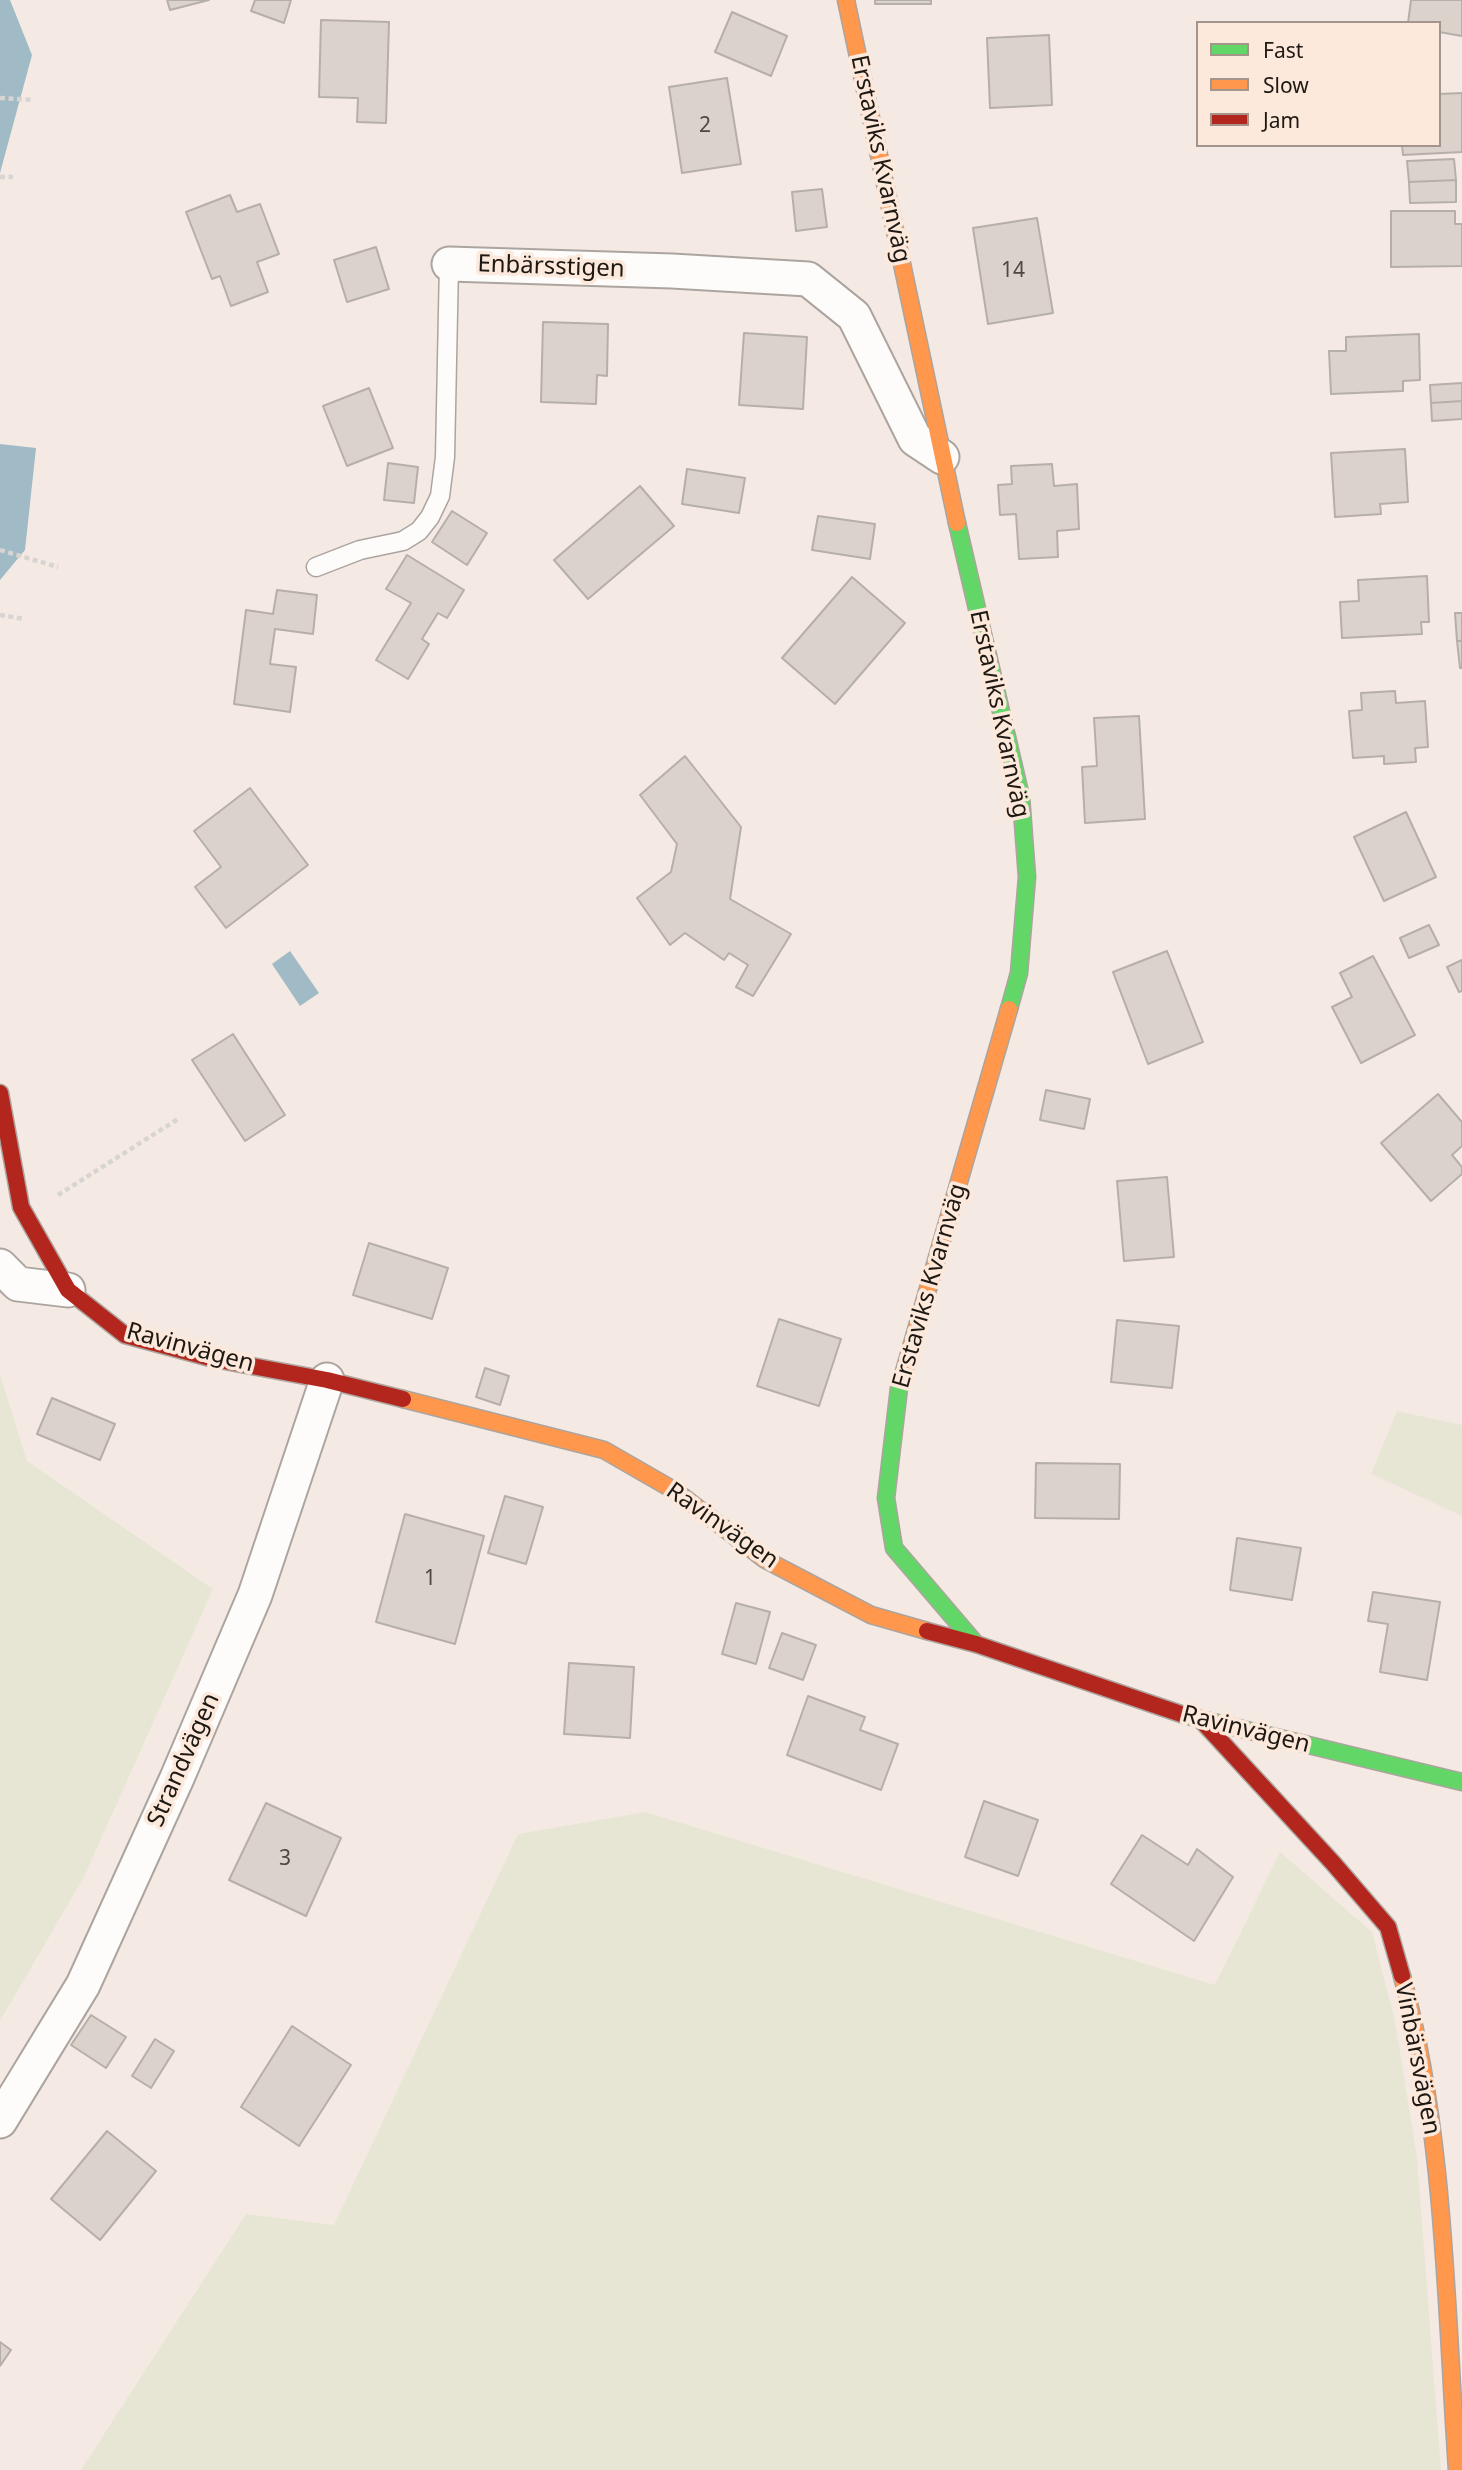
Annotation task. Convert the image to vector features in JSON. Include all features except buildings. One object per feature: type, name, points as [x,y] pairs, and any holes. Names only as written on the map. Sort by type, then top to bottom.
[{"type":"street","name":"Erstaviks Kvarnväg","points":[[846,0],[942,457],[1021,797],[1027,877],[1020,974],[899,1388],[886,1498],[894,1548],[976,1644]]},
{"type":"street","name":"Enbärsstigen","points":[[449,264],[672,271],[808,279],[854,316],[915,439],[942,457]]},
{"type":"street","name":"Ravinvägen","points":[[0,1093],[21,1207],[25,1215],[68,1290],[125,1335],[214,1359],[327,1380],[604,1450],[677,1492],[764,1559],[871,1615],[976,1644],[1202,1721],[1462,1782]]},
{"type":"street","points":[[0,1266],[18,1284],[68,1290]]},
{"type":"street","name":"Strandvägen","points":[[0,2121],[83,1985],[177,1778],[255,1595],[327,1380]]},
{"type":"street","name":"Vinbärsvägen","points":[[1202,1721],[1388,1927],[1413,2017],[1436,2158],[1457,2470]]},
{"type":"lane","name":"Enbärsstigen","points":[[316,567],[359,550],[404,541],[419,531],[430,517],[440,496],[445,457],[449,264]]},
{"type":"path","points":[[0,98],[34,100]]},
{"type":"path","points":[[0,177],[13,177]]},
{"type":"path","points":[[0,550],[58,567]]},
{"type":"path","points":[[0,615],[25,620]]},
{"type":"path","points":[[25,1215],[178,1119]]},
{"type":"green space","points":[[0,1374],[27,1461],[213,1589],[84,1877],[0,2021]]},
{"type":"green space","points":[[1397,1411],[1462,1425],[1462,1516],[1371,1474]]},
{"type":"green space","points":[[645,1812],[1215,1985],[1280,1852],[1372,1932],[1395,2021],[1417,2157],[1441,2470],[81,2470],[246,2214],[334,2225],[518,1834]]},
{"type":"water","points":[[0,0],[10,0],[32,55],[0,173]]},
{"type":"water","points":[[0,444],[36,448],[25,550],[0,580]]},
{"type":"water","points":[[290,951],[319,993],[300,1006],[272,964]]},
{"type":"traffic: fast","points":[[957,523],[1021,797],[1027,877],[1019,973],[1009,1009]]},
{"type":"traffic: fast","points":[[903,1375],[899,1388],[886,1498],[894,1548],[976,1644]]},
{"type":"traffic: fast","points":[[1184,1715],[1462,1782]]},
{"type":"traffic: slow","points":[[846,0],[957,523]]},
{"type":"traffic: slow","points":[[903,1375],[1009,1009]]},
{"type":"traffic: slow","points":[[403,1399],[604,1450],[677,1492],[764,1559],[871,1615],[927,1631]]},
{"type":"traffic: slow","points":[[1402,1976],[1427,2097],[1442,2221],[1457,2470]]},
{"type":"traffic: jam","points":[[0,1093],[21,1207],[68,1290],[125,1335],[214,1359],[327,1380],[403,1399]]},
{"type":"traffic: jam","points":[[927,1631],[976,1644],[1184,1715]]},
{"type":"traffic: jam","points":[[1202,1721],[1388,1927],[1402,1976]]}]
